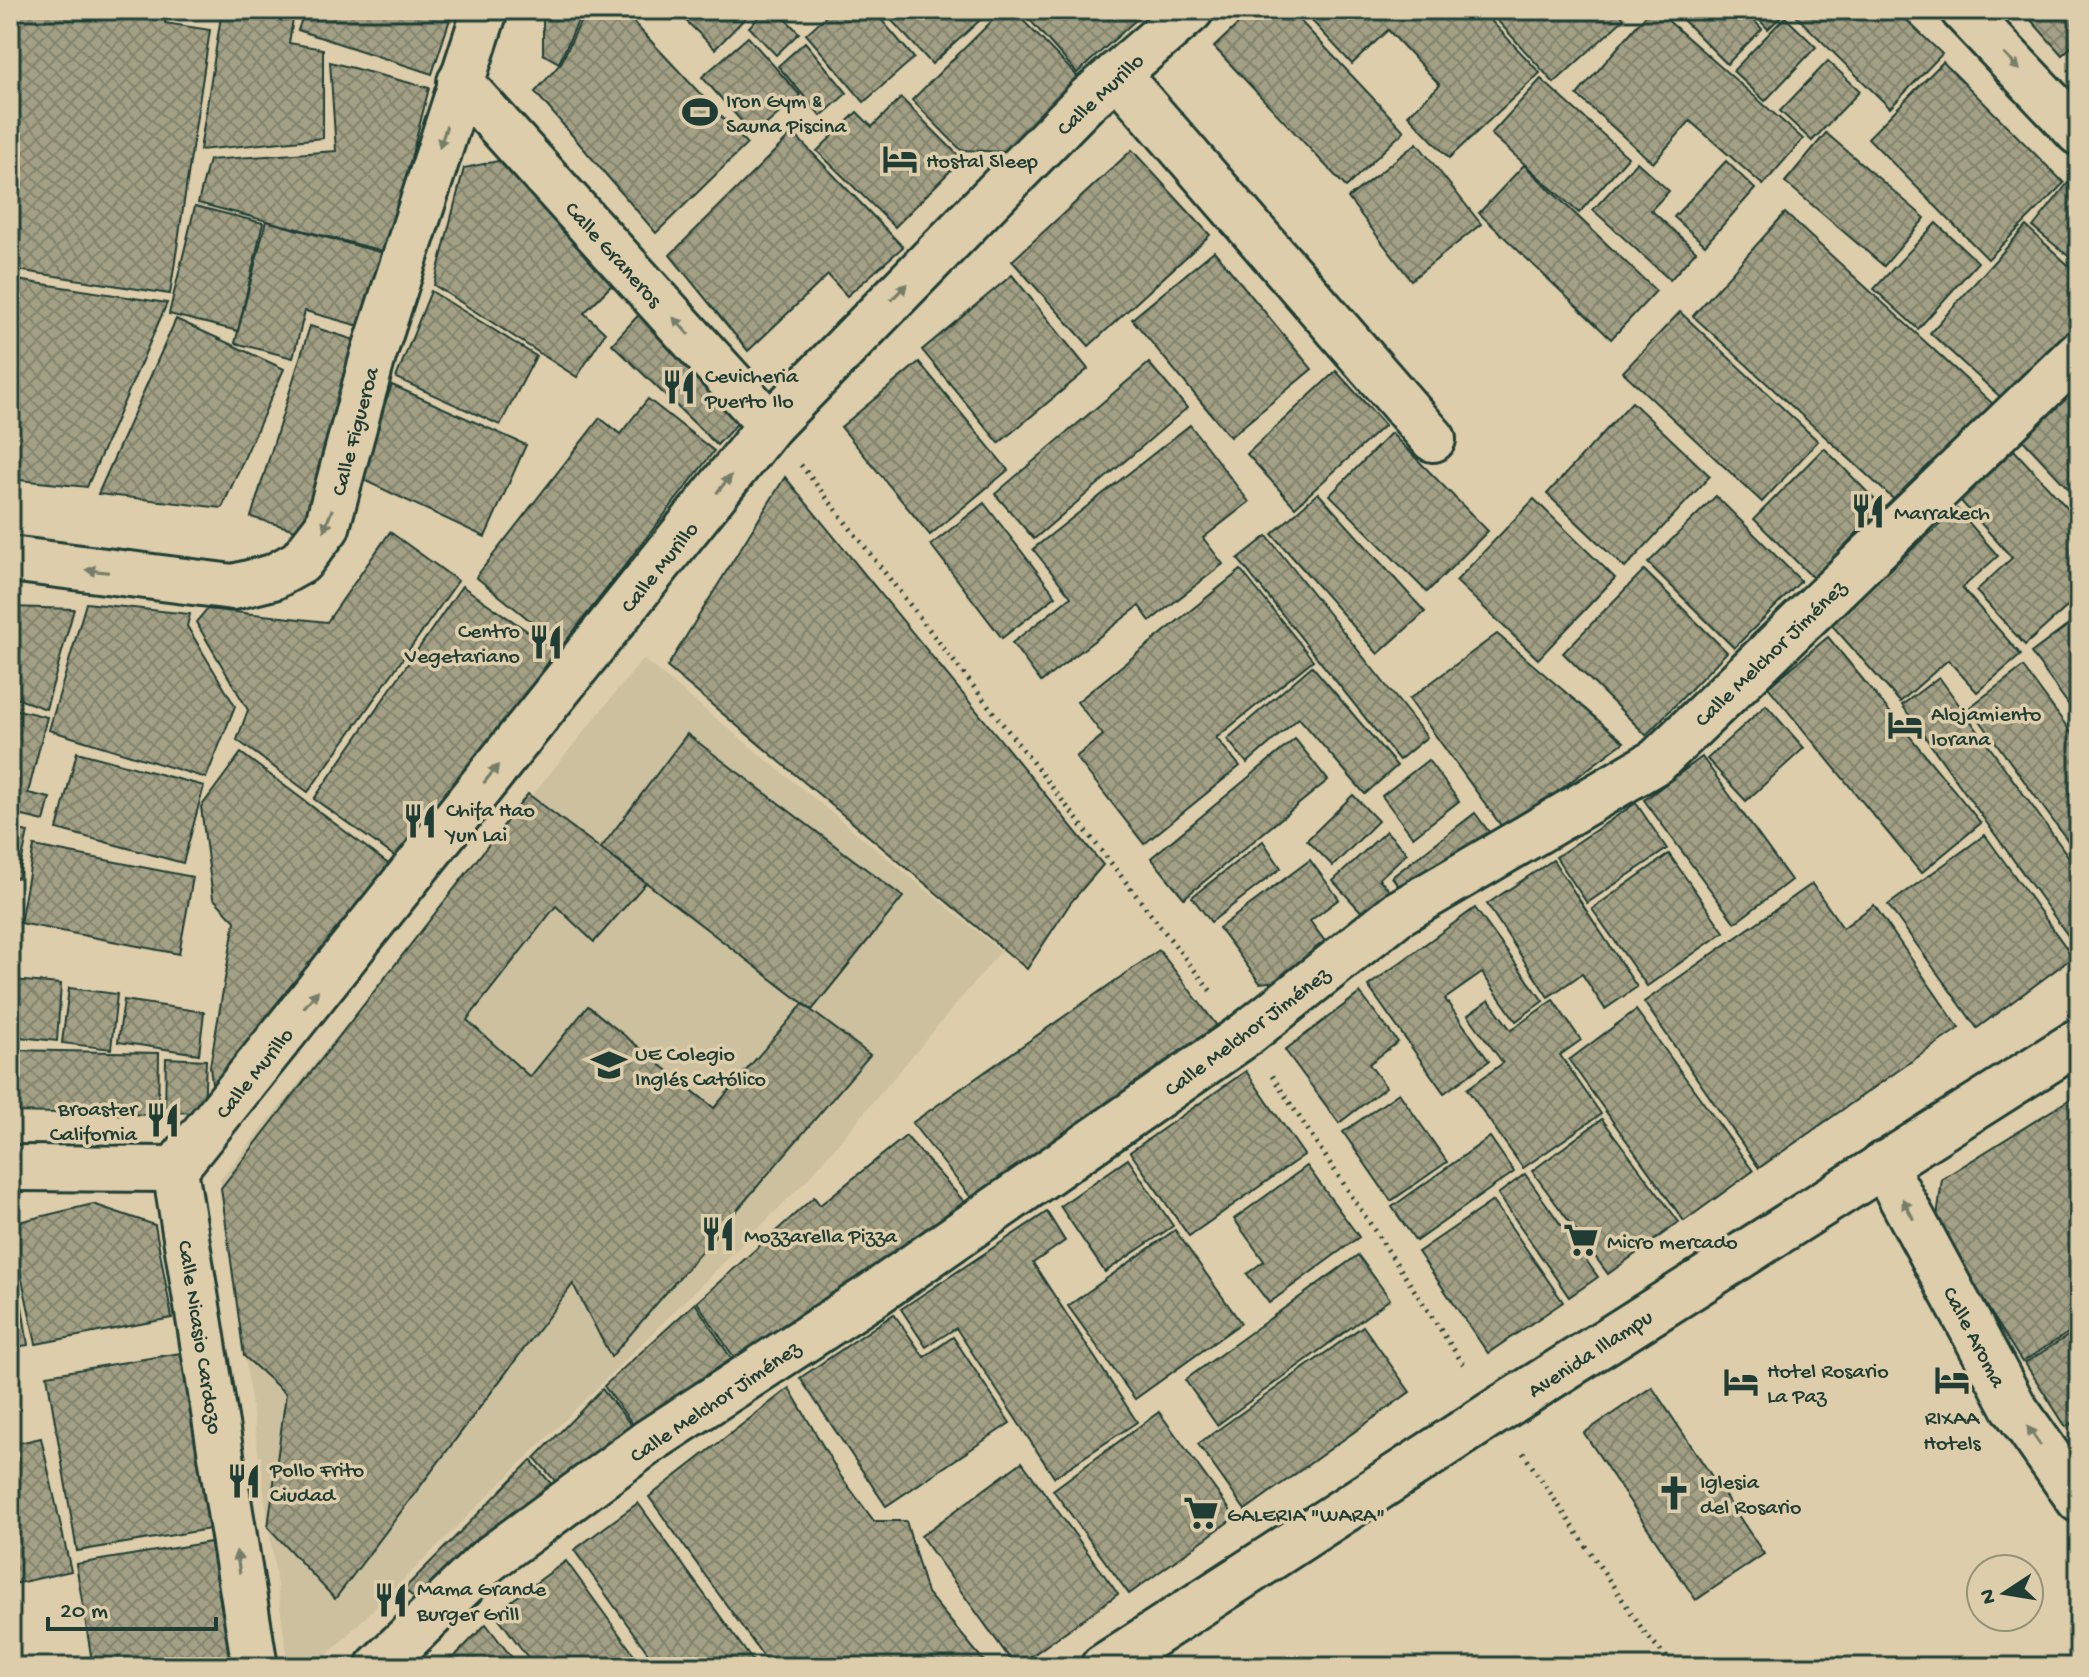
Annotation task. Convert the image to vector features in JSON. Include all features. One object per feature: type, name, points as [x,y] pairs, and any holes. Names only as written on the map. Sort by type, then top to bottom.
[{"type":"street","name":"Calle Figueroa","points":[[10,559],[233,587],[273,577],[300,562],[327,527],[373,356],[485,10]]},
{"type":"street","name":"Calle Murillo","points":[[175,1169],[770,425],[1087,100],[1191,10]]},
{"type":"street","points":[[1963,10],[2073,115]]},
{"type":"street","points":[[1117,74],[1433,439]]},
{"type":"street","name":"Calle Graneros","points":[[460,82],[770,425]]},
{"type":"street","name":"Calle Melchor Jiménez","points":[[378,1667],[487,1561],[648,1442],[870,1297],[1245,1035],[1397,914],[1657,761],[2079,353]]},
{"type":"street","name":"Avenida Illampu","points":[[1103,1667],[1495,1412],[2079,1041]]},
{"type":"street","name":"Calle Aroma","points":[[1883,1164],[2014,1407],[2079,1500]]},
{"type":"street","points":[[10,1168],[175,1169]]},
{"type":"street","name":"Calle Nicasio Cardozo","points":[[175,1169],[255,1667]]},
{"type":"shaded area","name":"UE Colegio Inglés Católico","points":[[643,659],[1001,951],[808,1179],[315,1667],[303,1667],[287,1656],[220,1180]]},
{"type":"building","points":[[10,10],[167,10],[165,23],[210,30],[170,294],[10,269]]},
{"type":"building","points":[[222,10],[294,13],[289,43],[323,49],[323,138],[200,150]]},
{"type":"building","points":[[305,10],[453,10],[432,74],[298,30]]},
{"type":"building","points":[[546,10],[583,10],[559,63],[543,54]]},
{"type":"building","points":[[586,10],[622,10],[747,144],[656,233],[535,92],[561,63]]},
{"type":"building","points":[[675,10],[753,10],[715,49]]},
{"type":"building","points":[[766,10],[777,10],[799,33],[776,55],[749,27]]},
{"type":"building","points":[[833,10],[873,10],[914,58],[864,102],[806,34]]},
{"type":"building","points":[[882,10],[991,10],[932,64]]},
{"type":"building","points":[[1003,10],[1013,10],[1080,79],[1007,152],[961,150],[912,100]]},
{"type":"building","points":[[1021,10],[1147,10],[1077,73]]},
{"type":"building","points":[[1253,10],[1290,10],[1404,131],[1346,187],[1214,47]]},
{"type":"building","points":[[1302,10],[1481,10],[1540,73],[1449,158],[1408,115],[1440,85],[1388,30],[1352,64]]},
{"type":"building","points":[[1488,10],[1617,10],[1624,19],[1554,83]]},
{"type":"building","points":[[1650,10],[1656,10],[1803,139],[1763,185],[1690,121],[1653,163],[1577,95]]},
{"type":"building","points":[[1673,10],[1744,10],[1762,29],[1727,64]]},
{"type":"building","points":[[1750,10],[1788,10],[1768,29]]},
{"type":"building","points":[[1797,10],[1896,10],[1942,54],[1890,108],[1794,14]]},
{"type":"building","points":[[2022,10],[2079,10],[2079,40],[2062,55]]},
{"type":"building","points":[[1785,17],[1816,47],[1765,101],[1733,71]]},
{"type":"building","points":[[748,37],[800,95],[754,135],[702,77]]},
{"type":"building","points":[[805,42],[847,93],[821,116],[778,66]]},
{"type":"building","points":[[1828,61],[1860,91],[1812,141],[1780,111]]},
{"type":"building","points":[[330,62],[429,88],[387,252],[198,203],[209,160],[336,151]]},
{"type":"building","points":[[1943,62],[2064,183],[1988,259],[1868,138]]},
{"type":"building","points":[[1541,79],[1628,157],[1579,213],[1491,134]]},
{"type":"building","points":[[901,98],[962,159],[895,227],[817,151],[857,112],[872,127]]},
{"type":"building","points":[[793,133],[903,247],[847,296],[828,275],[748,351],[670,255]]},
{"type":"building","points":[[1826,133],[1925,218],[1884,266],[1785,182]]},
{"type":"building","points":[[1417,143],[1481,224],[1411,280],[1348,198]]},
{"type":"building","points":[[1132,150],[1210,235],[1089,346],[1012,261]]},
{"type":"building","points":[[512,158],[625,272],[584,313],[605,333],[577,377],[434,285],[464,168]]},
{"type":"building","points":[[1726,161],[1755,189],[1705,245],[1674,217]]},
{"type":"building","points":[[1637,162],[1669,191],[1651,210],[1696,251],[1670,280],[1593,210]]},
{"type":"building","points":[[1524,165],[1656,291],[1611,339],[1479,213]]},
{"type":"building","points":[[2068,183],[2079,193],[2079,265],[2033,227]]},
{"type":"building","points":[[195,206],[263,223],[238,331],[169,314]]},
{"type":"building","points":[[1785,213],[1993,404],[1901,506],[1693,316]]},
{"type":"building","points":[[266,221],[383,253],[363,327],[305,311],[293,358],[235,343]]},
{"type":"building","points":[[1936,223],[1978,262],[1918,329],[1874,289]]},
{"type":"building","points":[[2026,226],[2079,275],[2079,322],[2006,402],[1930,333]]},
{"type":"building","points":[[1214,251],[1312,369],[1230,437],[1132,319]]},
{"type":"building","points":[[1012,275],[1088,369],[999,443],[922,350]]},
{"type":"building","points":[[10,279],[167,303],[87,487],[10,479]]},
{"type":"building","points":[[431,291],[536,356],[500,425],[396,378]]},
{"type":"building","points":[[644,309],[750,410],[717,445],[612,344]]},
{"type":"building","points":[[1680,312],[1818,441],[1762,502],[1623,372]]},
{"type":"building","points":[[176,319],[284,369],[222,508],[98,494]]},
{"type":"building","points":[[310,326],[367,344],[309,534],[251,517]]},
{"type":"building","points":[[919,362],[1008,470],[930,535],[841,427]]},
{"type":"building","points":[[1149,363],[1187,408],[1034,539],[995,494]]},
{"type":"building","points":[[1336,371],[1385,425],[1295,507],[1247,454]]},
{"type":"building","points":[[2079,379],[2079,500],[2019,436]]},
{"type":"building","points":[[392,385],[526,445],[485,537],[355,476]]},
{"type":"building","points":[[648,399],[714,451],[562,646],[476,577],[600,418],[620,434]]},
{"type":"building","points":[[1632,402],[1710,476],[1625,568],[1547,494]]},
{"type":"building","points":[[1190,425],[1249,502],[1203,538],[1223,564],[1150,621],[1139,606],[1041,682],[1012,643],[1071,597],[1033,549]]},
{"type":"building","points":[[1391,433],[1488,531],[1427,592],[1330,495]]},
{"type":"building","points":[[1824,448],[1882,507],[1813,578],[1754,519]]},
{"type":"building","points":[[2014,450],[2079,521],[2079,596],[2025,645],[1976,591],[2012,558],[1960,500]]},
{"type":"building","points":[[785,477],[1103,865],[1071,902],[1027,969],[667,667]]},
{"type":"building","points":[[1318,493],[1425,612],[1378,654],[1272,534]]},
{"type":"building","points":[[1716,496],[1801,581],[1734,648],[1648,563]]},
{"type":"building","points":[[1534,499],[1615,578],[1538,659],[1456,581]]},
{"type":"building","points":[[984,503],[1056,596],[1002,638],[931,545]]},
{"type":"building","points":[[1957,509],[1998,556],[1962,588],[2021,655],[1977,692],[1948,660],[1900,702],[1830,623]]},
{"type":"building","points":[[390,532],[458,581],[308,792],[237,740],[248,710],[196,622],[207,609],[327,622]]},
{"type":"building","points":[[1267,536],[1427,737],[1399,760],[1238,559]]},
{"type":"building","points":[[1241,570],[1313,660],[1216,738],[1240,766],[1144,844],[1076,757],[1103,735],[1077,702]]},
{"type":"building","points":[[1644,570],[1727,652],[1646,735],[1563,653]]},
{"type":"building","points":[[462,586],[556,651],[407,865],[314,799]]},
{"type":"building","points":[[86,603],[190,614],[187,626],[235,706],[206,778],[49,730]]},
{"type":"building","points":[[10,607],[74,609],[46,709],[10,696]]},
{"type":"building","points":[[2079,617],[2079,719],[2031,653]]},
{"type":"building","points":[[1497,634],[1624,742],[1505,831],[1409,699]]},
{"type":"building","points":[[1828,637],[1981,823],[1921,873],[1768,687]]},
{"type":"building","points":[[1312,666],[1397,766],[1365,794],[1299,718],[1247,763],[1227,739]]},
{"type":"building","points":[[2023,667],[2079,743],[2079,856],[1970,707]]},
{"type":"building","points":[[1939,677],[2079,871],[2079,951],[1902,705]]},
{"type":"building","points":[[1766,705],[1804,748],[1746,801],[1707,759]]},
{"type":"building","points":[[10,708],[47,717],[28,793],[50,798],[44,821],[10,813]]},
{"type":"building","points":[[687,734],[903,897],[812,1010],[601,848]]},
{"type":"building","points":[[1295,739],[1328,780],[1184,898],[1151,858]]},
{"type":"building","points":[[77,752],[204,786],[183,863],[57,829]]},
{"type":"building","points":[[241,753],[395,869],[215,1110],[210,1066],[235,921],[213,898],[201,807]]},
{"type":"building","points":[[1702,757],[1791,880],[1735,923],[1644,800]]},
{"type":"building","points":[[1428,760],[1459,801],[1413,837],[1382,796]]},
{"type":"building","points":[[528,794],[646,883],[594,942],[556,906],[467,1020],[530,1077],[588,1006],[714,1108],[803,1004],[870,1055],[611,1357],[573,1284],[335,1599],[268,1527],[286,1394],[244,1356],[221,1188]]},
{"type":"building","points":[[1353,795],[1378,821],[1333,866],[1307,840]]},
{"type":"building","points":[[1636,803],[1667,849],[1587,903],[1556,857]]},
{"type":"building","points":[[1475,813],[1492,836],[1409,900],[1392,877]]},
{"type":"building","points":[[10,828],[28,832],[18,878],[10,877]]},
{"type":"building","points":[[1386,831],[1407,853],[1379,879],[1392,893],[1366,917],[1333,881]]},
{"type":"building","points":[[1985,835],[2073,957],[1977,1028],[1888,905]]},
{"type":"building","points":[[1263,841],[1281,868],[1211,922],[1192,897]]},
{"type":"building","points":[[34,846],[193,877],[179,954],[20,923]]},
{"type":"building","points":[[1669,854],[1724,932],[1647,986],[1592,909]]},
{"type":"building","points":[[1310,860],[1339,899],[1310,921],[1330,948],[1287,980],[1260,983],[1219,928]]},
{"type":"building","points":[[1553,860],[1637,987],[1605,1009],[1582,974],[1548,997],[1487,904]]},
{"type":"building","points":[[1812,884],[1843,928],[1874,905],[1959,1028],[1759,1168],[1644,1002]]},
{"type":"building","points":[[1475,908],[1543,1001],[1516,1021],[1482,973],[1445,999],[1489,1061],[1444,1093],[1368,986]]},
{"type":"building","points":[[1159,950],[1221,1031],[976,1204],[912,1123]]},
{"type":"building","points":[[11,980],[61,984],[57,1041],[10,1036]]},
{"type":"building","points":[[69,988],[117,994],[111,1049],[62,1043]]},
{"type":"building","points":[[1360,993],[1398,1042],[1369,1064],[1386,1087],[1339,1123],[1285,1050]]},
{"type":"building","points":[[124,1000],[204,1012],[199,1054],[118,1042]]},
{"type":"building","points":[[1489,1000],[1511,1030],[1553,1000],[1581,1040],[1560,1055],[1601,1114],[1523,1168],[1467,1089],[1503,1063],[1468,1015]]},
{"type":"building","points":[[1636,1010],[1753,1171],[1684,1221],[1569,1060]]},
{"type":"building","points":[[10,1050],[159,1053],[158,1115],[10,1112]]},
{"type":"building","points":[[166,1058],[206,1060],[204,1113],[165,1112]]},
{"type":"building","points":[[1246,1071],[1304,1155],[1189,1236],[1130,1152]]},
{"type":"building","points":[[1399,1093],[1447,1162],[1391,1201],[1343,1132]]},
{"type":"building","points":[[2075,1096],[2079,1102],[2079,1326],[2022,1362],[1936,1225],[1942,1179]]},
{"type":"building","points":[[1602,1119],[1679,1222],[1608,1274],[1532,1171]]},
{"type":"building","points":[[906,1136],[969,1207],[741,1368],[697,1302],[814,1197],[820,1205]]},
{"type":"building","points":[[1490,1137],[1514,1172],[1416,1241],[1392,1207]]},
{"type":"building","points":[[1128,1159],[1173,1226],[1105,1272],[1060,1206]]},
{"type":"building","points":[[1307,1166],[1359,1237],[1269,1303],[1247,1274],[1264,1261],[1234,1219]]},
{"type":"building","points":[[1525,1174],[1598,1277],[1569,1297],[1498,1194]]},
{"type":"building","points":[[1493,1201],[1563,1302],[1488,1353],[1418,1252]]},
{"type":"building","points":[[93,1204],[155,1225],[172,1318],[36,1344],[10,1224]]},
{"type":"building","points":[[1047,1212],[1065,1241],[1033,1263],[1137,1422],[1054,1477],[956,1328],[926,1347],[901,1309]]},
{"type":"building","points":[[10,1229],[28,1345],[10,1348]]},
{"type":"building","points":[[1175,1230],[1241,1323],[1135,1399],[1068,1306]]},
{"type":"building","points":[[1358,1255],[1390,1299],[1217,1425],[1185,1380]]},
{"type":"building","points":[[695,1303],[738,1369],[639,1432],[604,1386]]},
{"type":"building","points":[[894,1314],[924,1357],[953,1337],[1010,1423],[886,1506],[800,1378]]},
{"type":"building","points":[[1363,1326],[1410,1392],[1245,1510],[1198,1444]]},
{"type":"building","points":[[2079,1329],[2079,1418],[2066,1427],[2025,1363]]},
{"type":"building","points":[[181,1353],[210,1529],[77,1551],[47,1375]]},
{"type":"building","name":"Iglesia del Rosario","points":[[1652,1387],[1764,1554],[1696,1600],[1584,1433]]},
{"type":"building","points":[[789,1388],[840,1475],[874,1521],[906,1521],[927,1593],[984,1661],[975,1667],[771,1667],[649,1497]]},
{"type":"building","points":[[602,1389],[638,1433],[562,1489],[535,1458]]},
{"type":"building","points":[[1159,1412],[1235,1517],[1129,1594],[1053,1490]]},
{"type":"building","points":[[41,1438],[71,1571],[10,1585],[10,1445]]},
{"type":"building","points":[[531,1460],[558,1492],[423,1605],[404,1589]]},
{"type":"building","points":[[1022,1462],[1118,1594],[1016,1667],[921,1536]]},
{"type":"building","points":[[638,1503],[757,1667],[658,1667],[574,1550]]},
{"type":"building","points":[[211,1542],[231,1667],[93,1667],[76,1564]]},
{"type":"building","points":[[566,1561],[643,1667],[535,1667],[495,1613]]},
{"type":"building","points":[[486,1624],[519,1667],[444,1667]]},
{"type":"place","name":"Iron Gym & Sauna Piscina","points":[[700,112]]},
{"type":"place","name":"Hostal Sleep","points":[[900,159]]},
{"type":"place","name":"Cevicheria Puerto Ilo","points":[[679,387]]},
{"type":"place","name":"Marrakech","points":[[1868,511]]},
{"type":"place","name":"Centro Vegetariano","points":[[546,642]]},
{"type":"place","name":"Alojamiento Iorana","points":[[1905,725]]},
{"type":"place","name":"Chifa Hao Yun Lai","points":[[420,821]]},
{"type":"place","name":"UE Colegio Inglés Católico","points":[[609,1065]]},
{"type":"place","name":"Broaster California","points":[[163,1120]]},
{"type":"place","name":"Mozzarella Pizza","points":[[718,1234]]},
{"type":"place","name":"Micro mercado","points":[[1581,1240]]},
{"type":"place","name":"RIXAA Hotels","points":[[1952,1380]]},
{"type":"place","name":"Hotel Rosario La Paz","points":[[1741,1382]]},
{"type":"place","name":"Pollo Frito Ciudad","points":[[244,1481]]},
{"type":"place","name":"Iglesia del Rosario","points":[[1674,1493]]},
{"type":"place","name":"GALERIA \"WARA\"","points":[[1201,1513]]},
{"type":"place","name":"Mama Grande Burger Grill","points":[[391,1600]]}]
